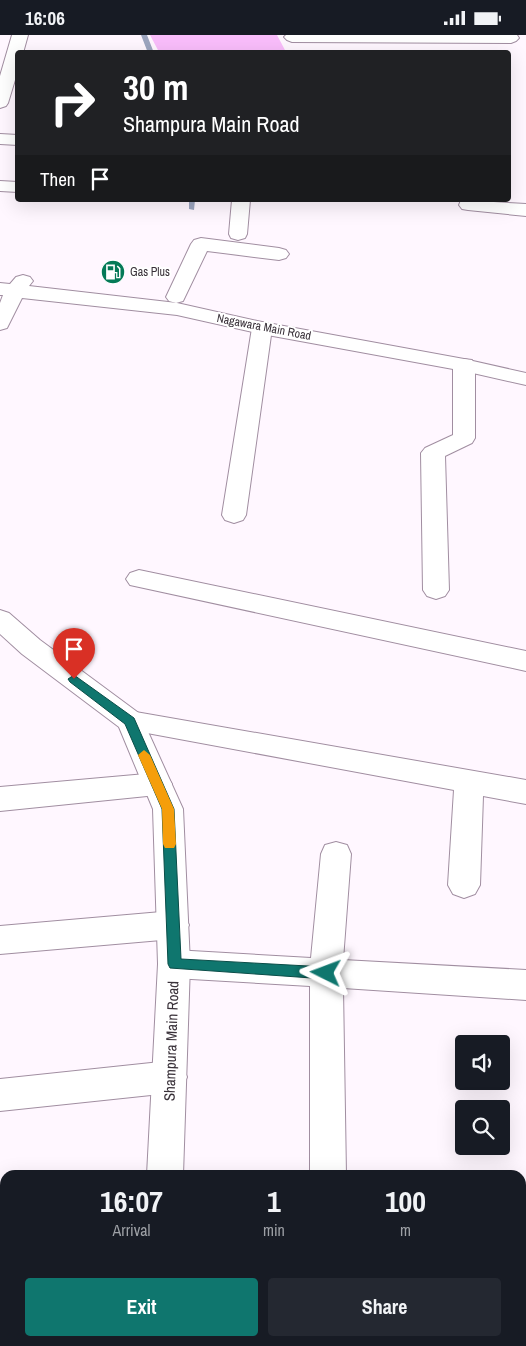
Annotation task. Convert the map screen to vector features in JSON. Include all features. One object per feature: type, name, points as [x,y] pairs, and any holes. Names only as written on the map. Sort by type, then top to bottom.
[{"type":"street","points":[[17,50],[20,35]]},
{"type":"street","points":[[297,50],[292,36],[510,42]]},
{"type":"street","points":[[15,63],[0,103],[15,103]]},
{"type":"street","points":[[0,139],[15,140]]},
{"type":"street","points":[[0,186],[15,187]]},
{"type":"street","points":[[238,233],[241,202]]},
{"type":"street","points":[[469,202],[468,205],[526,210]]},
{"type":"street","points":[[176,297],[201,244],[279,254]]},
{"type":"street","points":[[0,324],[10,285],[176,297],[384,333],[526,364]]},
{"type":"street","name":"Nagawara Main Road","points":[[10,285],[178,309],[262,328],[464,365],[526,379]]},
{"type":"street","points":[[234,515],[262,328]]},
{"type":"street","points":[[436,590],[433,453],[464,438],[464,365]]},
{"type":"street","points":[[139,579],[526,661]]},
{"type":"street","name":"Shampura Main Road","points":[[0,619],[31,647],[130,721],[168,809],[174,964],[165,1170]]},
{"type":"street","points":[[130,721],[526,792]]},
{"type":"street","points":[[464,885],[469,782]]},
{"type":"street","points":[[0,799],[158,784]]},
{"type":"street","points":[[328,1170],[326,973],[336,854]]},
{"type":"street","points":[[0,940],[173,925]]},
{"type":"street","points":[[174,964],[526,985]]},
{"type":"street","points":[[0,1095],[170,1077]]},
{"type":"shaded area","points":[[150,35],[277,35],[285,50],[158,50]]},
{"type":"waterway","points":[[144,35],[150,50]]},
{"type":"waterway","points":[[192,202],[192,209]]},
{"type":"slow traffic","points":[[144,755],[168,809],[170,844]]},
{"type":"place","name":"Gas Plus","points":[[113,272]]},
{"type":"route","points":[[74,679],[130,721],[168,809],[174,964],[326,973]]}]
